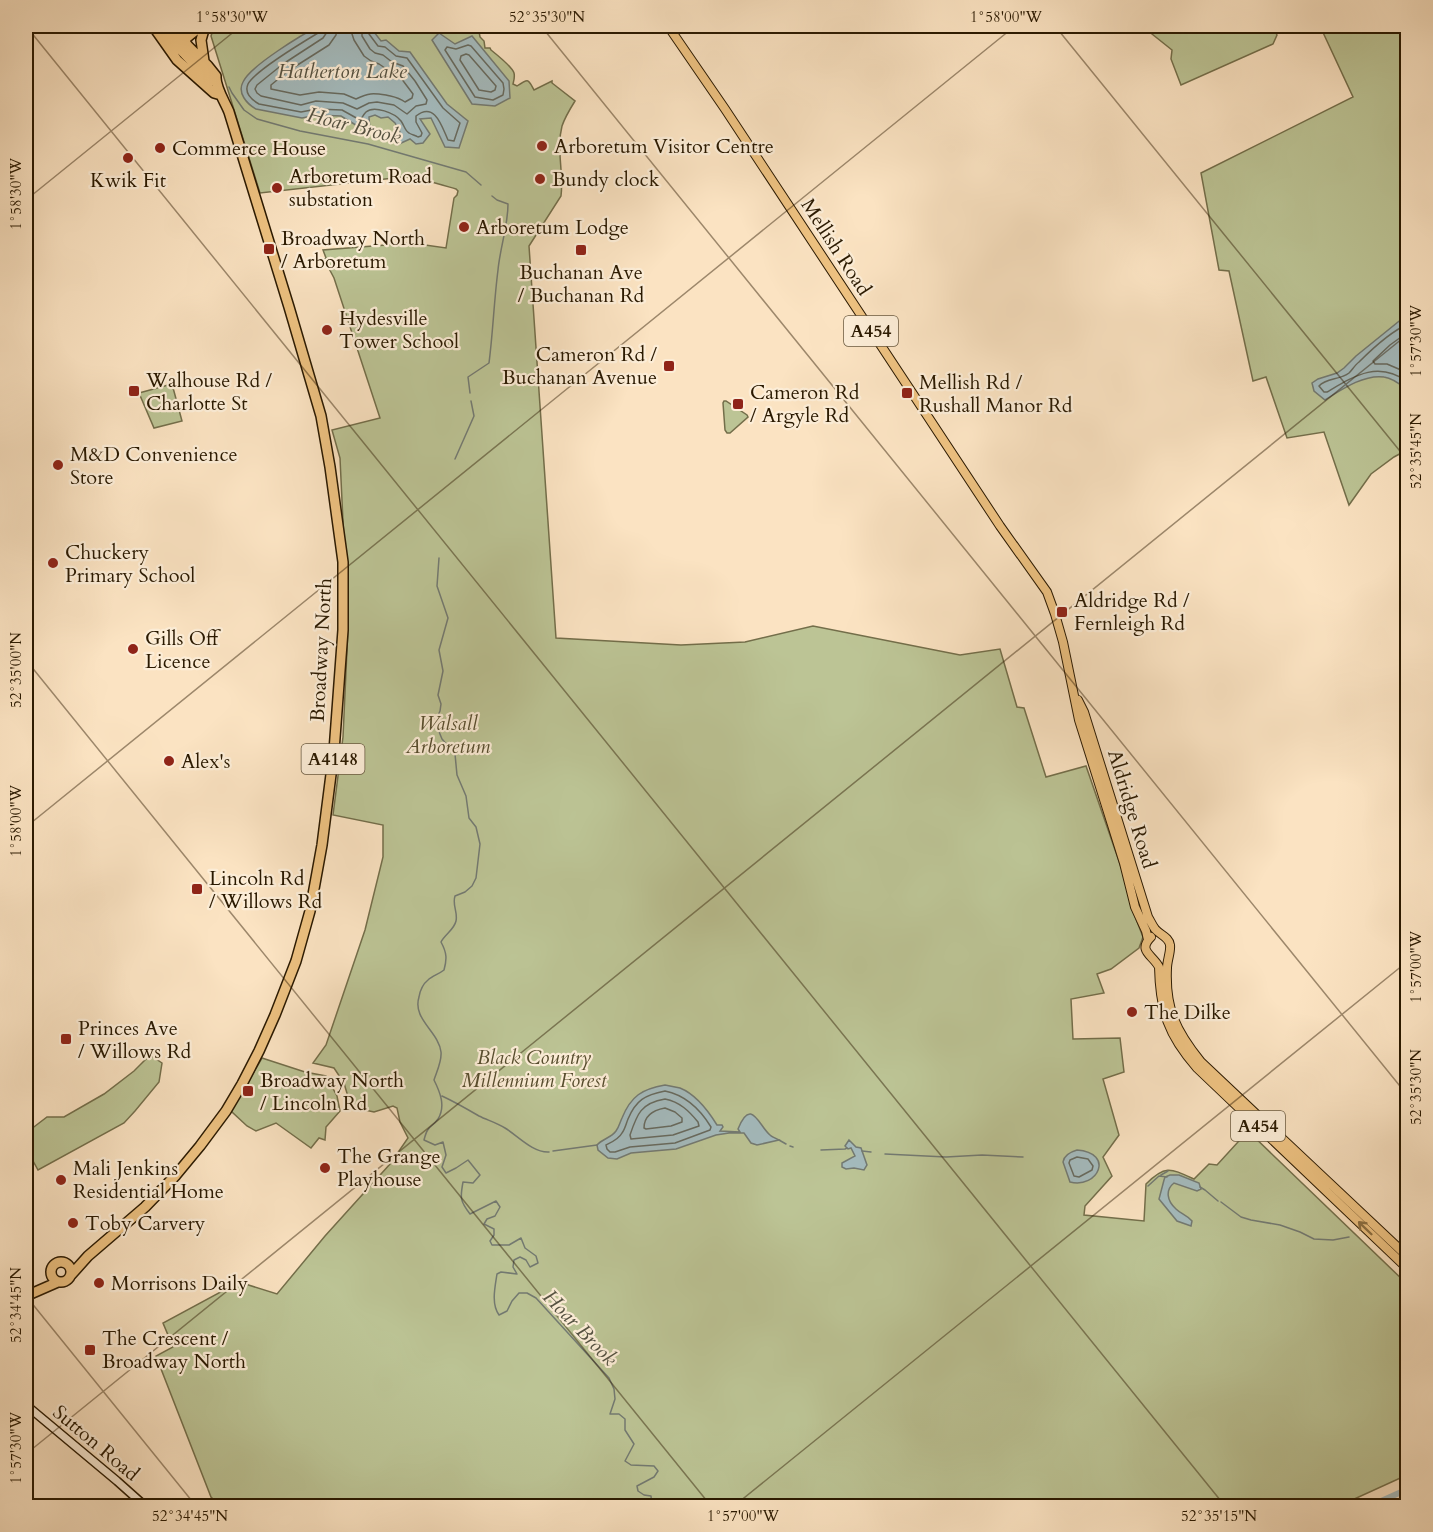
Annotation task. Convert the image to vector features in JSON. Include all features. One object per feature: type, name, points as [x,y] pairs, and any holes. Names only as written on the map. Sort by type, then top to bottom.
[{"type":"highway","points":[[169,34],[188,26]]},
{"type":"highway","points":[[169,34],[203,26],[201,40],[205,62]]},
{"type":"highway","points":[[169,34],[210,80],[216,82]]},
{"type":"highway","points":[[169,34],[185,68],[211,91],[220,95]]},
{"type":"highway","name":"Broadway North","points":[[71,1275],[88,1256],[145,1207],[194,1154],[226,1111],[242,1084],[275,1015],[296,961],[310,911],[322,845],[331,780],[343,630],[343,562],[321,416],[216,76],[205,62],[169,34]]},
{"type":"highway","name":"Broadway North","points":[[62,1262],[88,1256]]},
{"type":"highway","points":[[26,1296],[40,1288],[64,1282],[71,1275],[69,1266],[62,1262],[53,1265],[51,1274],[40,1288]]},
{"type":"highway","points":[[51,1274],[58,1282]]},
{"type":"main road","name":"Mellish Road","points":[[668,26],[993,517],[1047,592],[1063,642]]},
{"type":"main road","name":"Aldridge Road","points":[[1063,642],[1079,720],[1124,863],[1135,907],[1148,940]]},
{"type":"main road","name":"Aldridge Road","points":[[1074,692],[1084,712],[1148,917],[1161,935]]},
{"type":"main road","points":[[1148,940],[1153,936],[1161,935]]},
{"type":"main road","name":"A454","points":[[1161,935],[1170,944],[1167,967],[1168,999],[1178,1030],[1185,1043],[1201,1062],[1327,1186],[1407,1269]]},
{"type":"main road","name":"A454","points":[[1148,940],[1146,949],[1148,955],[1159,967],[1161,996],[1166,1019],[1170,1031],[1187,1057],[1407,1257]]},
{"type":"main road","points":[[1153,959],[1162,959],[1168,954]]},
{"type":"main road","name":"Sutton Road","points":[[26,1405],[145,1506]]},
{"type":"green space","points":[[219,26],[478,26],[485,48],[490,48],[513,70],[513,84],[517,86],[528,81],[534,90],[552,81],[575,101],[565,119],[560,135],[561,196],[529,246],[556,638],[681,645],[745,642],[813,626],[960,655],[1000,649],[1017,707],[1024,708],[1046,777],[1086,766],[1143,937],[1139,948],[1111,969],[1097,974],[1104,993],[1071,999],[1073,1039],[1120,1038],[1124,1072],[1103,1079],[1119,1135],[1103,1157],[1112,1176],[1085,1206],[1084,1215],[1144,1221],[1146,1184],[1158,1174],[1168,1170],[1194,1179],[1209,1164],[1217,1165],[1248,1131],[1407,1284],[1407,1475],[1339,1506],[220,1506],[211,1497],[156,1356],[173,1347],[163,1323],[239,1282],[277,1294],[325,1236],[390,1164],[408,1138],[400,1122],[397,1108],[393,1106],[374,1112],[351,1107],[344,1083],[334,1068],[313,1063],[326,1045],[365,930],[383,857],[383,825],[333,815],[343,737],[348,628],[340,458],[332,430],[380,418],[334,278],[324,259],[326,258],[323,250],[411,243],[446,248],[454,198],[458,191],[430,182],[403,177],[260,193],[211,36],[213,30],[218,32],[217,29],[221,28]]},
{"type":"green space","points":[[1142,26],[1272,26],[1277,35],[1273,44],[1181,85],[1171,59],[1172,50]]},
{"type":"green space","points":[[1320,26],[1407,26],[1407,450],[1371,474],[1349,505],[1324,432],[1287,438],[1266,377],[1253,381],[1229,271],[1219,270],[1201,173],[1353,97]]},
{"type":"green space","points":[[172,384],[182,421],[154,428],[139,393]]},
{"type":"green space","points":[[724,401],[748,417],[730,433],[725,430]]},
{"type":"green space","points":[[150,1055],[162,1063],[159,1082],[124,1123],[38,1170],[33,1161],[26,1164],[26,1133],[47,1117],[64,1117],[104,1094],[134,1071]]},
{"type":"green space","points":[[262,1058],[305,1072],[326,1076],[337,1096],[340,1111],[326,1127],[325,1140],[319,1138],[311,1148],[276,1123],[256,1131],[231,1111]]},
{"type":"water","name":"Hatherton Lake","points":[[319,26],[376,26],[374,32],[381,41],[386,40],[399,51],[410,52],[447,104],[468,121],[459,148],[445,147],[431,118],[420,119],[430,134],[423,143],[416,144],[410,139],[397,145],[396,139],[400,132],[388,117],[381,118],[375,115],[369,117],[370,131],[364,130],[341,116],[317,115],[302,118],[256,109],[249,104],[241,90],[248,75],[278,51]]},
{"type":"water","points":[[439,33],[455,44],[472,36],[509,81],[510,98],[495,106],[472,104],[432,40]]},
{"type":"water","points":[[1403,318],[1407,318],[1408,382],[1406,389],[1390,379],[1376,377],[1353,384],[1325,400],[1314,391],[1312,383],[1344,368]]},
{"type":"water","points":[[665,1085],[680,1088],[691,1094],[706,1109],[717,1125],[722,1125],[720,1131],[740,1132],[738,1129],[743,1119],[751,1114],[770,1135],[779,1140],[757,1145],[751,1143],[744,1133],[729,1133],[716,1135],[676,1149],[631,1153],[617,1159],[608,1158],[598,1150],[597,1145],[616,1131],[625,1110],[633,1099],[644,1091]]},
{"type":"water","points":[[849,1140],[856,1147],[861,1148],[867,1165],[864,1170],[842,1167],[842,1163],[855,1156],[851,1148],[848,1149],[845,1146]]},
{"type":"water","points":[[1077,1150],[1096,1157],[1099,1163],[1095,1176],[1080,1183],[1070,1182],[1063,1162],[1068,1154]]},
{"type":"water","points":[[1179,1175],[1199,1183],[1201,1189],[1197,1191],[1174,1183],[1168,1192],[1173,1206],[1192,1221],[1191,1226],[1177,1221],[1159,1199],[1165,1177]]},
{"type":"waterway","name":"Hoar Brook","points":[[229,87],[244,110],[257,119],[300,131],[368,144],[466,172],[481,185]]},
{"type":"waterway","name":"Hoar Brook","points":[[470,393],[468,377],[489,363],[499,262],[508,212],[508,204],[492,196]]},
{"type":"waterway","name":"Hoar Brook","points":[[455,459],[474,416],[471,401]]},
{"type":"waterway","name":"Hoar Brook","points":[[439,558],[437,586],[448,618],[439,650],[443,671],[438,695],[441,704],[440,711],[435,722],[442,739],[455,754],[457,775],[466,796],[469,818],[476,827],[480,844],[476,878],[472,886],[455,896],[456,921],[441,942],[446,956],[444,970],[426,982],[419,997],[419,1012],[436,1038],[441,1052],[434,1080],[440,1094],[442,1109],[438,1119],[428,1129],[424,1140],[435,1145],[443,1142],[446,1155],[442,1167],[446,1173],[468,1160],[480,1175],[473,1183],[463,1182],[462,1199],[470,1214],[496,1201],[500,1207],[495,1216],[487,1219],[484,1224],[494,1229],[494,1235],[490,1241],[492,1245],[509,1245],[521,1238],[525,1248],[536,1256],[538,1263],[530,1267],[526,1260],[520,1257],[514,1260],[513,1267],[517,1274],[501,1272],[497,1274],[494,1295],[497,1311],[499,1315],[507,1311],[519,1293],[527,1293],[536,1298],[609,1378],[615,1399],[610,1414],[619,1414],[625,1419],[625,1430],[634,1444],[625,1461],[631,1465],[654,1466],[658,1471],[654,1477],[637,1486],[638,1491],[651,1496],[652,1506]]},
{"type":"waterway","points":[[442,1096],[502,1126],[531,1147],[549,1152]]},
{"type":"waterway","points":[[779,1140],[786,1144]]},
{"type":"waterway","points":[[553,1151],[597,1145]]},
{"type":"waterway","points":[[821,1150],[847,1148]]},
{"type":"waterway","points":[[862,1151],[871,1152]]},
{"type":"waterway","points":[[885,1154],[1023,1157]]},
{"type":"waterway","points":[[1161,1175],[1168,1171]]},
{"type":"waterway","points":[[1148,1186],[1159,1176],[1167,1177]]},
{"type":"waterway","points":[[1200,1187],[1218,1201]]},
{"type":"waterway","points":[[1221,1202],[1241,1217],[1280,1225],[1314,1239],[1333,1240],[1349,1237]]},
{"type":"waterway","points":[[1370,1506],[1408,1489]]},
{"type":"place","name":"Arboretum Visitor Centre","points":[[542,146]]},
{"type":"place","name":"Commerce House","points":[[160,148]]},
{"type":"place","name":"Kwik Fit","points":[[128,158]]},
{"type":"place","name":"Bundy clock","points":[[540,179]]},
{"type":"place","name":"Arboretum Road substation","points":[[277,188]]},
{"type":"place","name":"Arboretum Lodge","points":[[464,227]]},
{"type":"place","name":"Broadway North / Arboretum","points":[[269,249]]},
{"type":"place","name":"Buchanan Ave / Buchanan Rd","points":[[581,250]]},
{"type":"place","name":"Hydesville Tower School","points":[[327,330]]},
{"type":"place","name":"Cameron Rd / Buchanan Avenue","points":[[669,366]]},
{"type":"place","name":"Walhouse Rd / Charlotte St","points":[[134,391]]},
{"type":"place","name":"Mellish Rd / Rushall Manor Rd","points":[[907,393]]},
{"type":"place","name":"Cameron Rd / Argyle Rd","points":[[738,404]]},
{"type":"place","name":"M&D Convenience Store","points":[[58,465]]},
{"type":"place","name":"Chuckery Primary School","points":[[53,563]]},
{"type":"place","name":"Aldridge Rd / Fernleigh Rd","points":[[1062,612]]},
{"type":"place","name":"Gills Off Licence","points":[[133,649]]},
{"type":"place","name":"Alex's","points":[[169,761]]},
{"type":"place","name":"Lincoln Rd / Willows Rd","points":[[197,889]]},
{"type":"place","name":"The Dilke","points":[[1132,1012]]},
{"type":"place","name":"Princes Ave / Willows Rd","points":[[66,1039]]},
{"type":"place","name":"Broadway North / Lincoln Rd","points":[[248,1091]]},
{"type":"place","name":"The Grange Playhouse","points":[[325,1168]]},
{"type":"place","name":"Mali Jenkins Residential Home","points":[[61,1180]]},
{"type":"place","name":"Toby Carvery","points":[[73,1223]]},
{"type":"place","name":"Morrisons Daily","points":[[99,1283]]},
{"type":"place","name":"The Crescent / Broadway North","points":[[90,1350]]},
{"type":"park label","name":"Walsall Arboretum","points":[[448,734]]},
{"type":"park label","name":"Black Country Millennium Forest","points":[[534,1068]]}]
